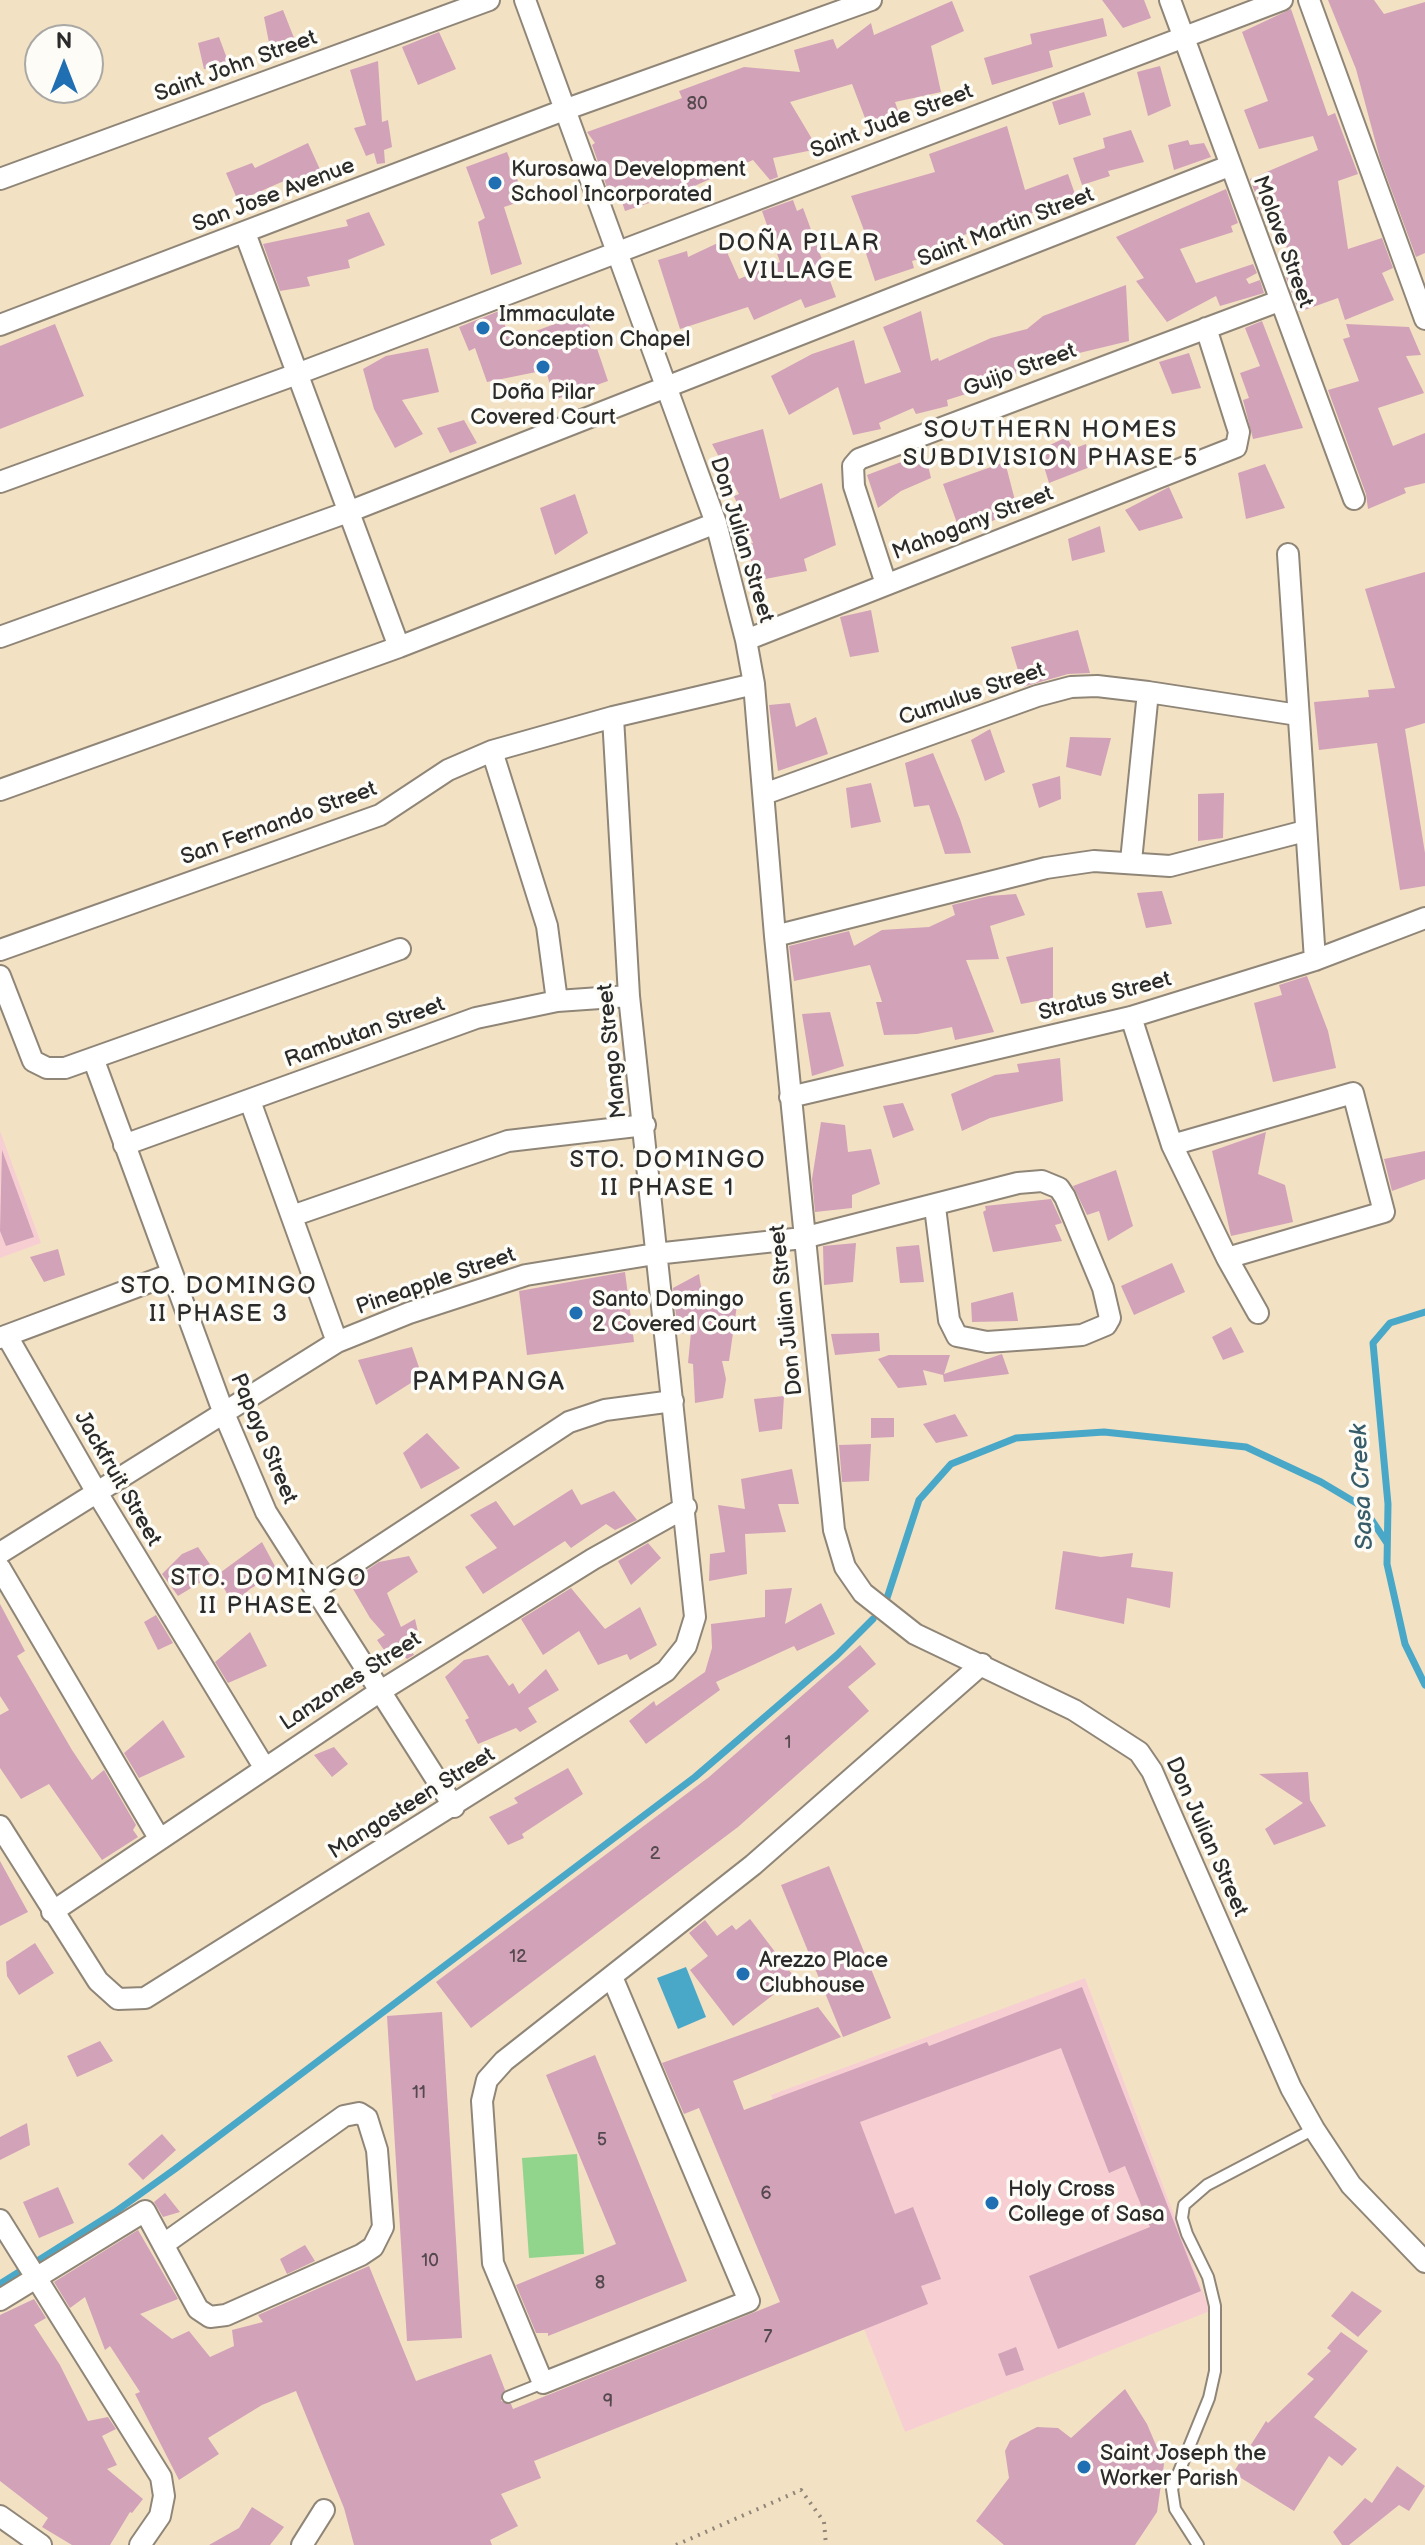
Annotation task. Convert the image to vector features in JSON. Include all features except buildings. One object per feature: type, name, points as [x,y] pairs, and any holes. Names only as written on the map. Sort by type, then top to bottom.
[{"type":"street","name":"Saint John Street","points":[[0,179],[489,0]]},
{"type":"street","name":"Don Julian Street","points":[[525,0],[716,523],[746,640],[754,684],[803,1238],[834,1530],[845,1567],[863,1593],[889,1617],[915,1634],[1074,1710],[1139,1752],[1152,1771],[1291,2088],[1351,2185],[1425,2262]]},
{"type":"street","name":"San Jose Avenue","points":[[0,325],[564,110],[871,0]]},
{"type":"street","name":"Molave Street","points":[[1170,0],[1354,499]]},
{"type":"street","name":"Saint Jude Street","points":[[0,482],[297,374],[1282,0]]},
{"type":"street","points":[[1309,0],[1425,319]]},
{"type":"street","name":"Saint Martin Street","points":[[0,637],[348,512],[1229,166]]},
{"type":"street","points":[[245,233],[399,647]]},
{"type":"street","name":"Guijo Street","points":[[886,584],[854,486],[853,466],[859,459],[1279,301]]},
{"type":"street","name":"Mahogany Street","points":[[746,640],[1236,447],[1239,432],[1206,328]]},
{"type":"street","points":[[0,790],[399,647],[716,523]]},
{"type":"street","points":[[1288,554],[1315,960]]},
{"type":"street","name":"San Fernando Street","points":[[0,950],[380,815],[448,770],[492,751],[613,717],[754,684]]},
{"type":"street","name":"Cumulus Street","points":[[764,794],[1037,696],[1071,687],[1097,686],[1148,692],[1298,715]]},
{"type":"street","points":[[1131,861],[1148,692]]},
{"type":"street","name":"Mango Street","points":[[613,717],[629,996],[645,1125],[655,1254],[686,1507],[695,1617]]},
{"type":"street","points":[[492,751],[547,926],[557,1001]]},
{"type":"street","points":[[775,936],[1032,871],[1094,861],[1131,861],[1152,866],[1182,864],[1305,831]]},
{"type":"street","name":"Stratus Street","points":[[790,1097],[1131,1017],[1315,960],[1425,918]]},
{"type":"street","points":[[0,976],[33,1061],[47,1068],[65,1068],[400,949]]},
{"type":"street","name":"Rambutan Street","points":[[124,1145],[476,1018],[557,1001],[629,996]]},
{"type":"street","points":[[1131,1017],[1172,1145],[1227,1258],[1258,1313]]},
{"type":"street","name":"Papaya Street","points":[[93,1058],[223,1411],[266,1512],[454,1807]]},
{"type":"street","points":[[1172,1145],[1353,1093],[1384,1212],[1227,1258]]},
{"type":"street","points":[[250,1101],[337,1342]]},
{"type":"street","points":[[292,1216],[508,1141],[645,1125]]},
{"type":"street","name":"Pineapple Street","points":[[0,1553],[337,1342],[409,1313],[526,1275],[655,1254],[803,1238],[935,1207],[1018,1183],[1042,1181],[1059,1188],[1108,1304],[1110,1318],[1106,1325],[1082,1335],[987,1342],[957,1336],[949,1320],[935,1207]]},
{"type":"street","points":[[4,1337],[171,1274]]},
{"type":"street","name":"Jackfruit Street","points":[[4,1337],[264,1767]]},
{"type":"street","points":[[315,1589],[569,1422],[605,1410],[673,1401]]},
{"type":"street","name":"Lanzones Street","points":[[52,1912],[379,1692],[593,1559],[686,1507]]},
{"type":"street","points":[[0,1568],[159,1838]]},
{"type":"street","name":"Mangosteen Street","points":[[52,1912],[110,1995],[126,2001],[145,1998],[454,1807],[666,1671],[686,1646],[695,1617]]},
{"type":"street","points":[[612,1977],[749,2301],[543,2383],[493,2263],[488,2234],[483,2091],[487,2080],[504,2061],[753,1865],[982,1664]]},
{"type":"street","points":[[0,1826],[52,1912]]},
{"type":"street","points":[[0,2300],[145,2211],[198,2309],[210,2317],[226,2315],[361,2255],[380,2238],[383,2227],[377,2150],[367,2118],[359,2113],[344,2116],[164,2244]]},
{"type":"street","points":[[0,2220],[156,2467],[163,2486],[160,2516],[140,2545]]},
{"type":"street","points":[[302,2545],[324,2510]]},
{"type":"street","points":[[0,2516],[41,2545]]},
{"type":"lane","points":[[1198,2545],[1175,2509],[1172,2489],[1209,2398],[1215,2371],[1215,2306],[1208,2277],[1182,2218],[1184,2205],[1207,2185],[1314,2129]]},
{"type":"lane","points":[[508,2397],[543,2383]]},
{"type":"path","points":[[676,2545],[801,2490],[824,2522],[826,2545]]},
{"type":"shaded area","points":[[0,1131],[41,1243],[0,1258]]},
{"type":"shaded area","name":"Holy Cross College of Sasa","points":[[1085,1978],[1210,2311],[905,2432],[771,2095]]},
{"type":"green space","points":[[577,2154],[584,2254],[529,2258],[522,2158]]},
{"type":"water","points":[[686,1967],[706,2017],[678,2029],[657,1978]]},
{"type":"waterway","name":"Sasa Creek","points":[[1425,1312],[1390,1323],[1373,1343],[1388,1504],[1387,1564],[1405,1644],[1425,1685]]},
{"type":"waterway","points":[[887,1598],[919,1500],[951,1464],[1016,1438],[1104,1432],[1246,1447],[1321,1482],[1363,1507],[1387,1543]]},
{"type":"waterway","points":[[39,2260],[175,2169],[695,1777],[837,1655],[873,1619]]},
{"type":"waterway","points":[[0,2284],[19,2272]]},
{"type":"place","name":"Kurosawa Development School Incorporated","points":[[495,183]]},
{"type":"place","name":"Immaculate Conception Chapel","points":[[483,328]]},
{"type":"place","name":"Doña Pilar Covered Court","points":[[543,367]]},
{"type":"place","name":"Santo Domingo 2 Covered Court","points":[[576,1313]]},
{"type":"place","name":"Arezzo Place Clubhouse","points":[[743,1974]]},
{"type":"place","name":"Holy Cross College of Sasa","points":[[992,2203]]},
{"type":"place","name":"Saint Joseph the Worker Parish","points":[[1084,2467]]},
{"type":"district","name":"DOÑA PILAR VILLAGE","points":[[799,258]]},
{"type":"district","name":"SOUTHERN HOMES SUBDIVISION PHASE 5","points":[[1051,445]]},
{"type":"district","name":"STO. DOMINGO II PHASE 1","points":[[668,1175]]},
{"type":"district","name":"STO. DOMINGO II PHASE 3","points":[[219,1301]]},
{"type":"district","name":"PAMPANGA","points":[[489,1383]]},
{"type":"district","name":"STO. DOMINGO II PHASE 2","points":[[269,1593]]}]
